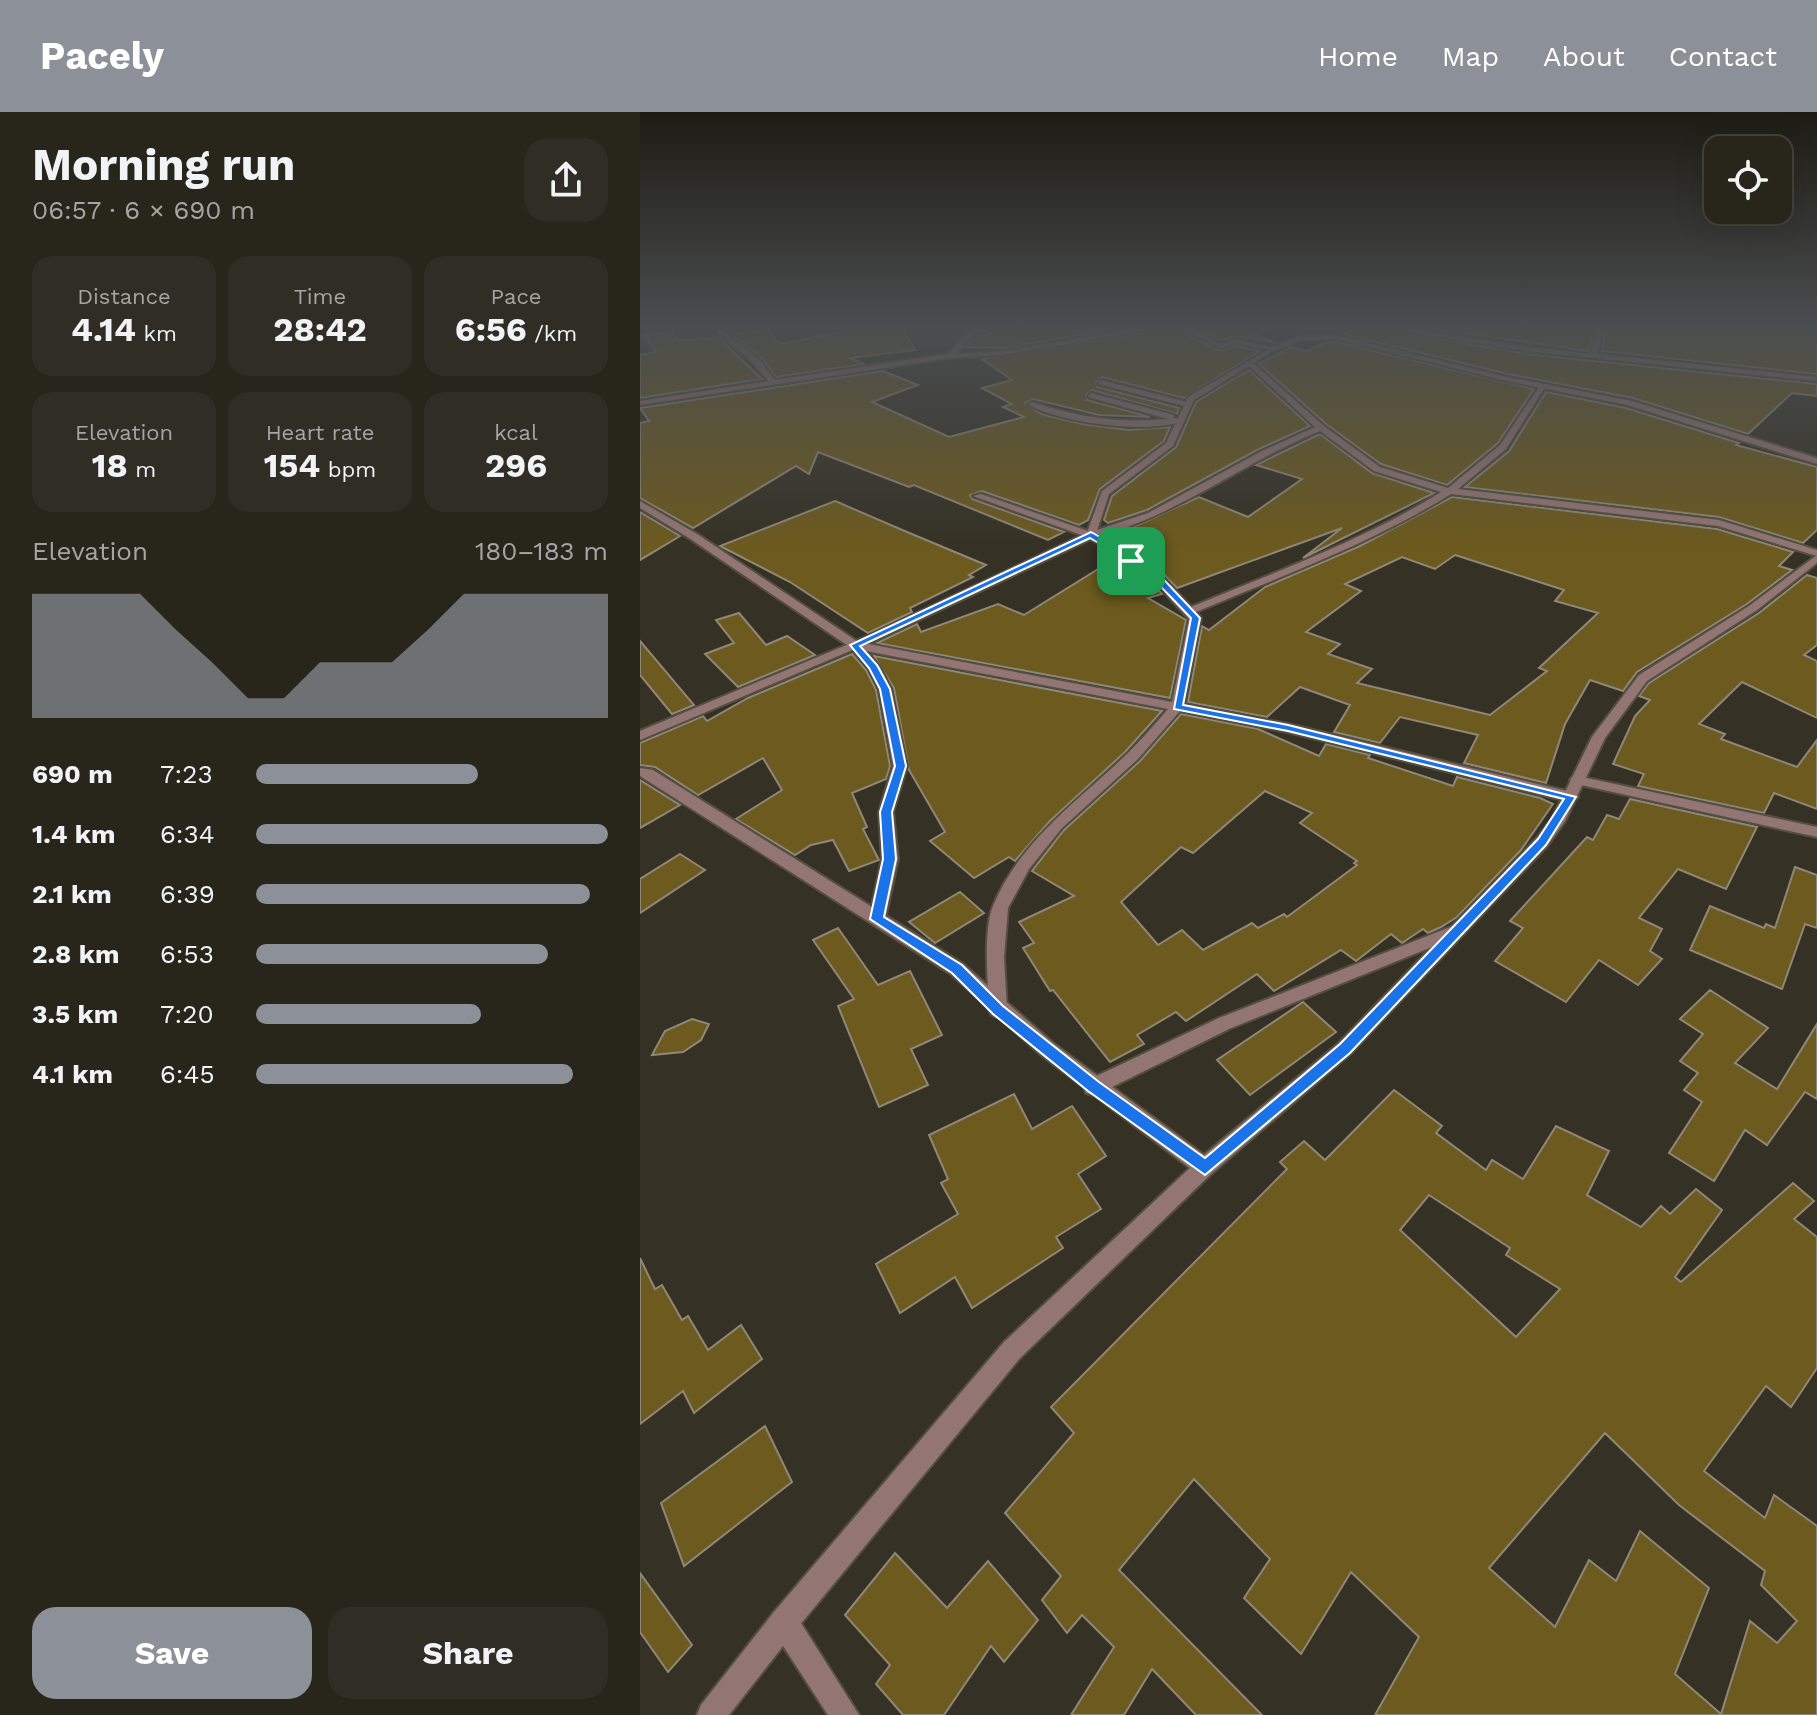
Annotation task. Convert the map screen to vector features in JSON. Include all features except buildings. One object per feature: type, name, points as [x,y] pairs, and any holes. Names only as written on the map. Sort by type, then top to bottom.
[{"type":"street","points":[[640,403],[660,400]]},
{"type":"street","points":[[1108,400],[1181,420]]},
{"type":"street","points":[[1168,400],[1188,405]]},
{"type":"street","points":[[1091,535],[1105,493],[1170,444],[1191,400]]},
{"type":"street","points":[[1291,400],[1321,428],[1377,469],[1449,491],[1719,523],[1817,556]]},
{"type":"street","points":[[1190,611],[1316,558],[1420,509],[1449,491],[1503,447],[1535,400]]},
{"type":"street","points":[[1613,400],[1817,461]]},
{"type":"street","points":[[1032,404],[1077,422],[1138,424],[1181,420]]},
{"type":"street","points":[[640,736],[854,645],[1091,535],[1124,528],[1161,512],[1270,448],[1321,428]]},
{"type":"street","points":[[978,496],[1091,535],[1148,568],[1195,618],[1177,707],[1133,756],[1057,825],[1023,866],[1000,908],[996,957],[998,1010]]},
{"type":"street","points":[[643,509],[854,645],[874,667],[885,689],[900,766],[886,812],[890,859],[877,919]]},
{"type":"street","points":[[711,1715],[784,1622],[1012,1350],[1205,1167],[1345,1048],[1542,842],[1606,726],[1643,678],[1753,608],[1817,556]]},
{"type":"street","points":[[854,645],[1288,728],[1574,788],[1817,832]]},
{"type":"street","points":[[640,772],[648,773],[957,969],[998,1010],[1093,1087],[1205,1167]]},
{"type":"street","points":[[1093,1087],[1225,1023],[1458,930]]},
{"type":"street","points":[[784,1622],[845,1715]]},
{"type":"route","points":[[1091,535],[1131,561],[1148,568],[1174,592],[1195,618],[1177,707],[1288,728],[1571,797],[1542,842],[1345,1048],[1205,1167],[1093,1087],[998,1010],[957,969],[877,919],[890,859],[886,812],[900,766],[885,689],[874,667],[854,645],[1091,535]]}]
